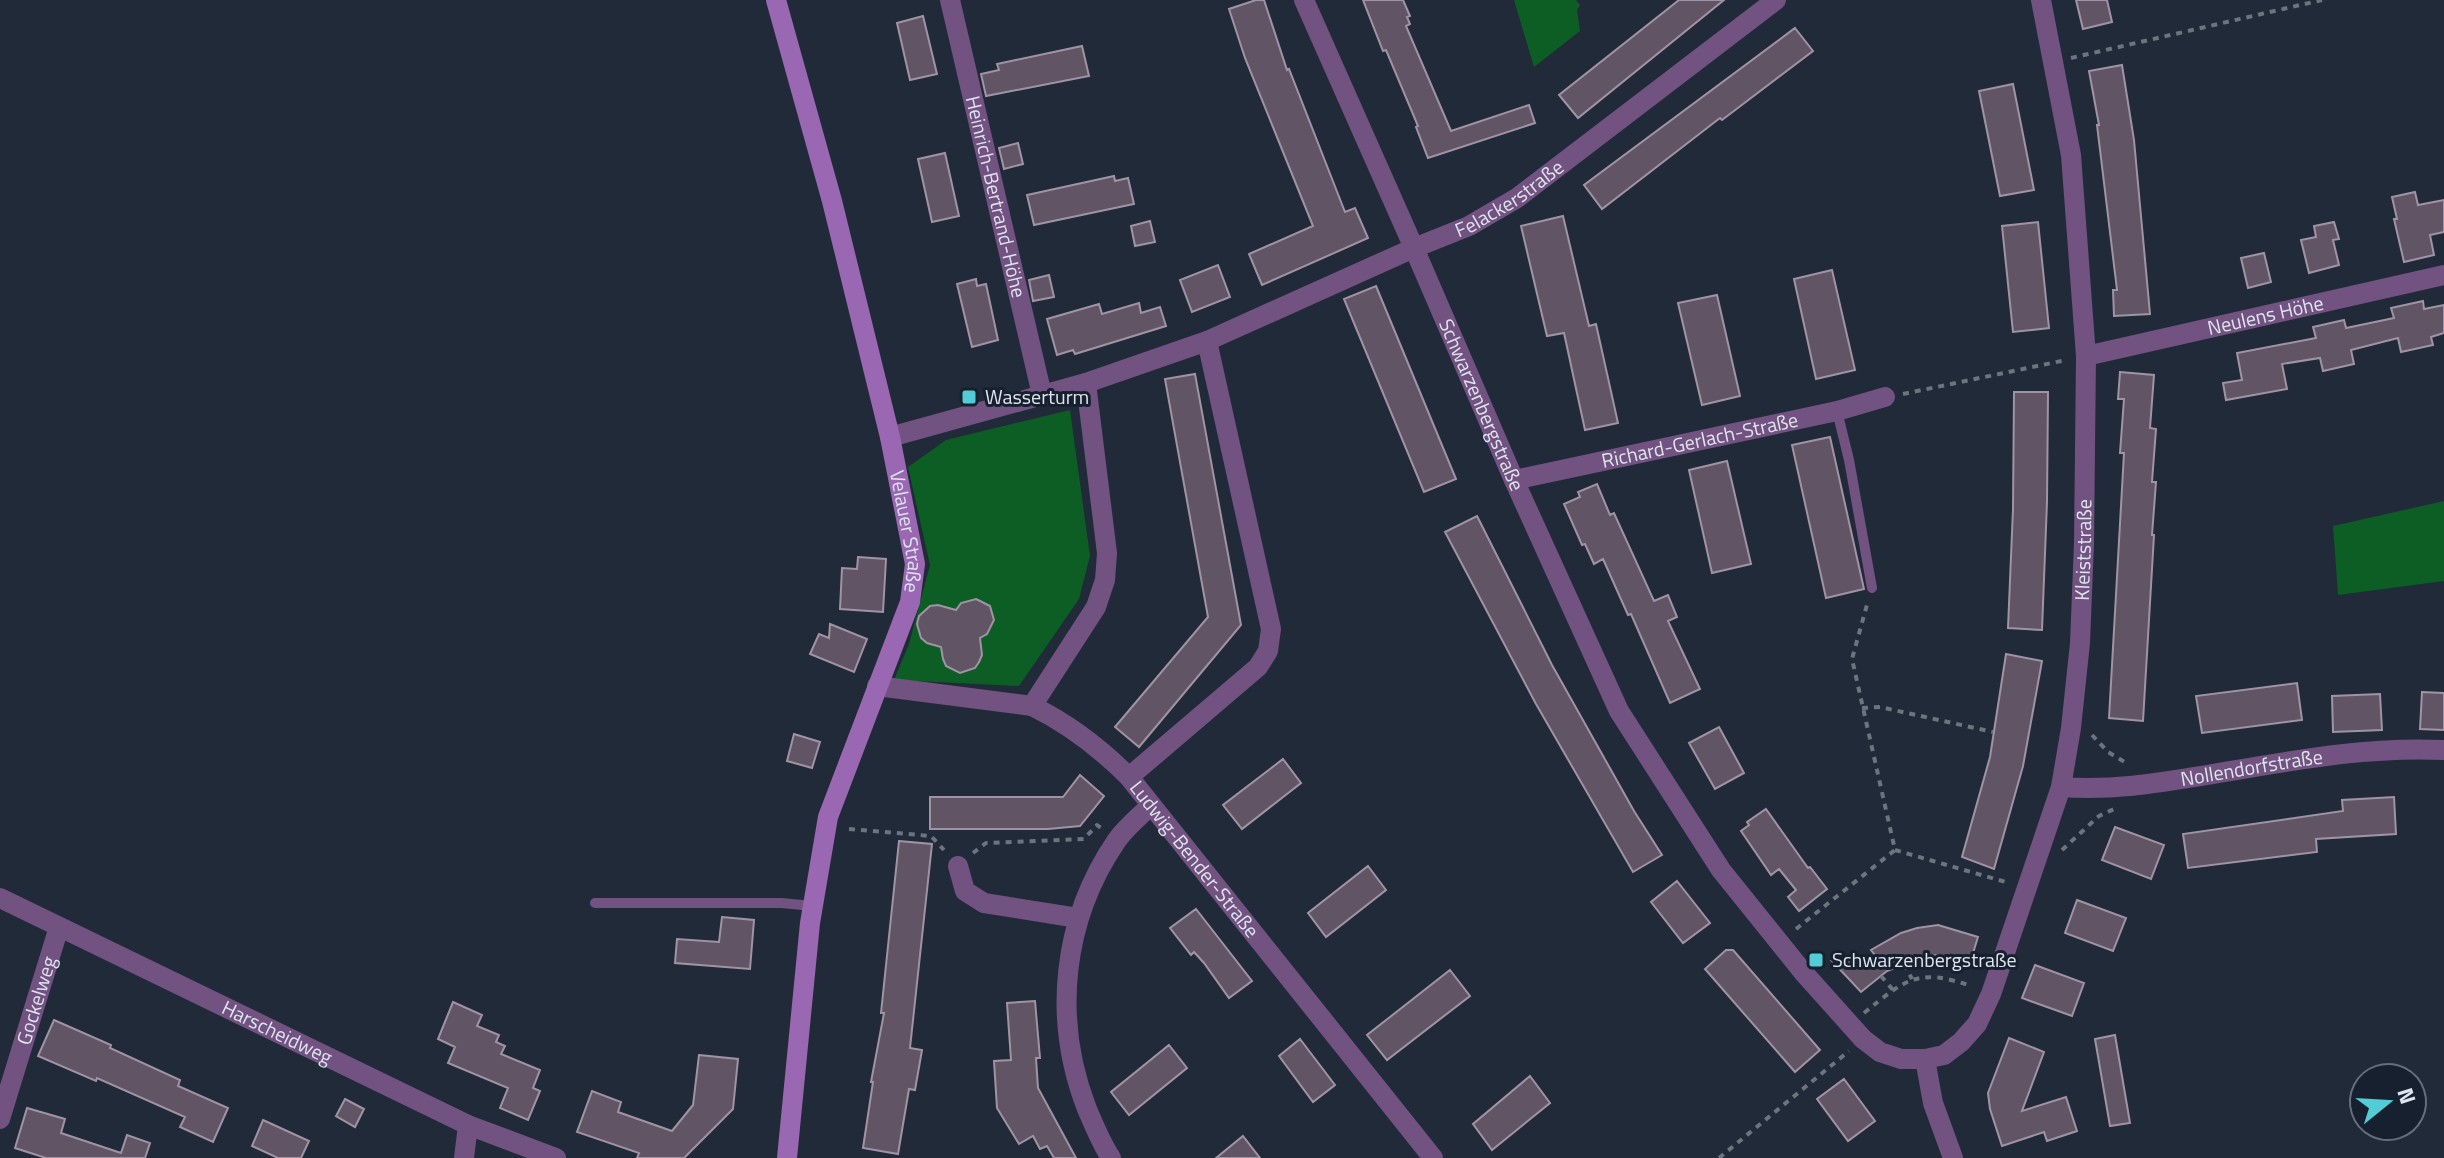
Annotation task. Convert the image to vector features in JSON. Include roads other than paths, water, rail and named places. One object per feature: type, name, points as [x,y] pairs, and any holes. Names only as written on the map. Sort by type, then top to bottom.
[{"type":"main road","name":"Velauer Straße","points":[[776,0],[832,201],[890,437],[914,552],[915,574],[910,602],[828,817],[813,906],[787,1158]]},
{"type":"street","name":"Heinrich-Bertrand-Höhe","points":[[950,0],[1042,395]]},
{"type":"street","name":"Schwarzenbergstraße","points":[[1304,0],[1514,480],[1619,711],[1721,870],[1778,943],[1852,1026],[1880,1052],[1901,1059],[1925,1059]]},
{"type":"street","name":"Felackerstraße","points":[[890,437],[1086,383],[1207,341],[1469,226],[1517,198],[1776,0]]},
{"type":"street","name":"Kleiststraße","points":[[1925,1059],[1944,1055],[1961,1042],[1977,1024],[1991,994],[2061,787],[2071,728],[2083,585],[2086,356],[2071,155],[2041,0]]},
{"type":"street","name":"Neulens Höhe","points":[[2086,356],[2444,275]]},
{"type":"street","points":[[1129,777],[1258,667],[1268,651],[1271,629],[1207,341]]},
{"type":"street","points":[[1032,706],[1096,607],[1105,580],[1107,553],[1086,383]]},
{"type":"street","name":"Richard-Gerlach-Straße","points":[[1514,480],[1837,411],[1885,397]]},
{"type":"street","name":"Ludwig-Bender-Straße","points":[[877,686],[1032,706],[1055,717],[1104,751],[1129,777],[1433,1158]]},
{"type":"street","name":"Nollendorfstraße","points":[[2061,787],[2088,789],[2155,783],[2336,754],[2444,750]]},
{"type":"street","points":[[1111,1158],[1077,1082],[1069,1042],[1065,995],[1069,958],[1078,918],[1101,867],[1118,838],[1151,805]]},
{"type":"street","points":[[958,866],[965,891],[984,903],[1078,918]]},
{"type":"street","name":"Harscheidweg","points":[[0,898],[468,1125],[556,1158]]},
{"type":"street","name":"Gockelweg","points":[[0,1119],[59,927]]},
{"type":"street","points":[[1925,1059],[1933,1103],[1953,1158]]},
{"type":"street","points":[[464,1158],[468,1125]]},
{"type":"lane","points":[[1837,411],[1872,588]]},
{"type":"lane","points":[[595,903],[781,903],[813,906]]},
{"type":"place","name":"Wasserturm","points":[[969,397]]},
{"type":"place","name":"Schwarzenbergstraße","points":[[1816,960]]}]
